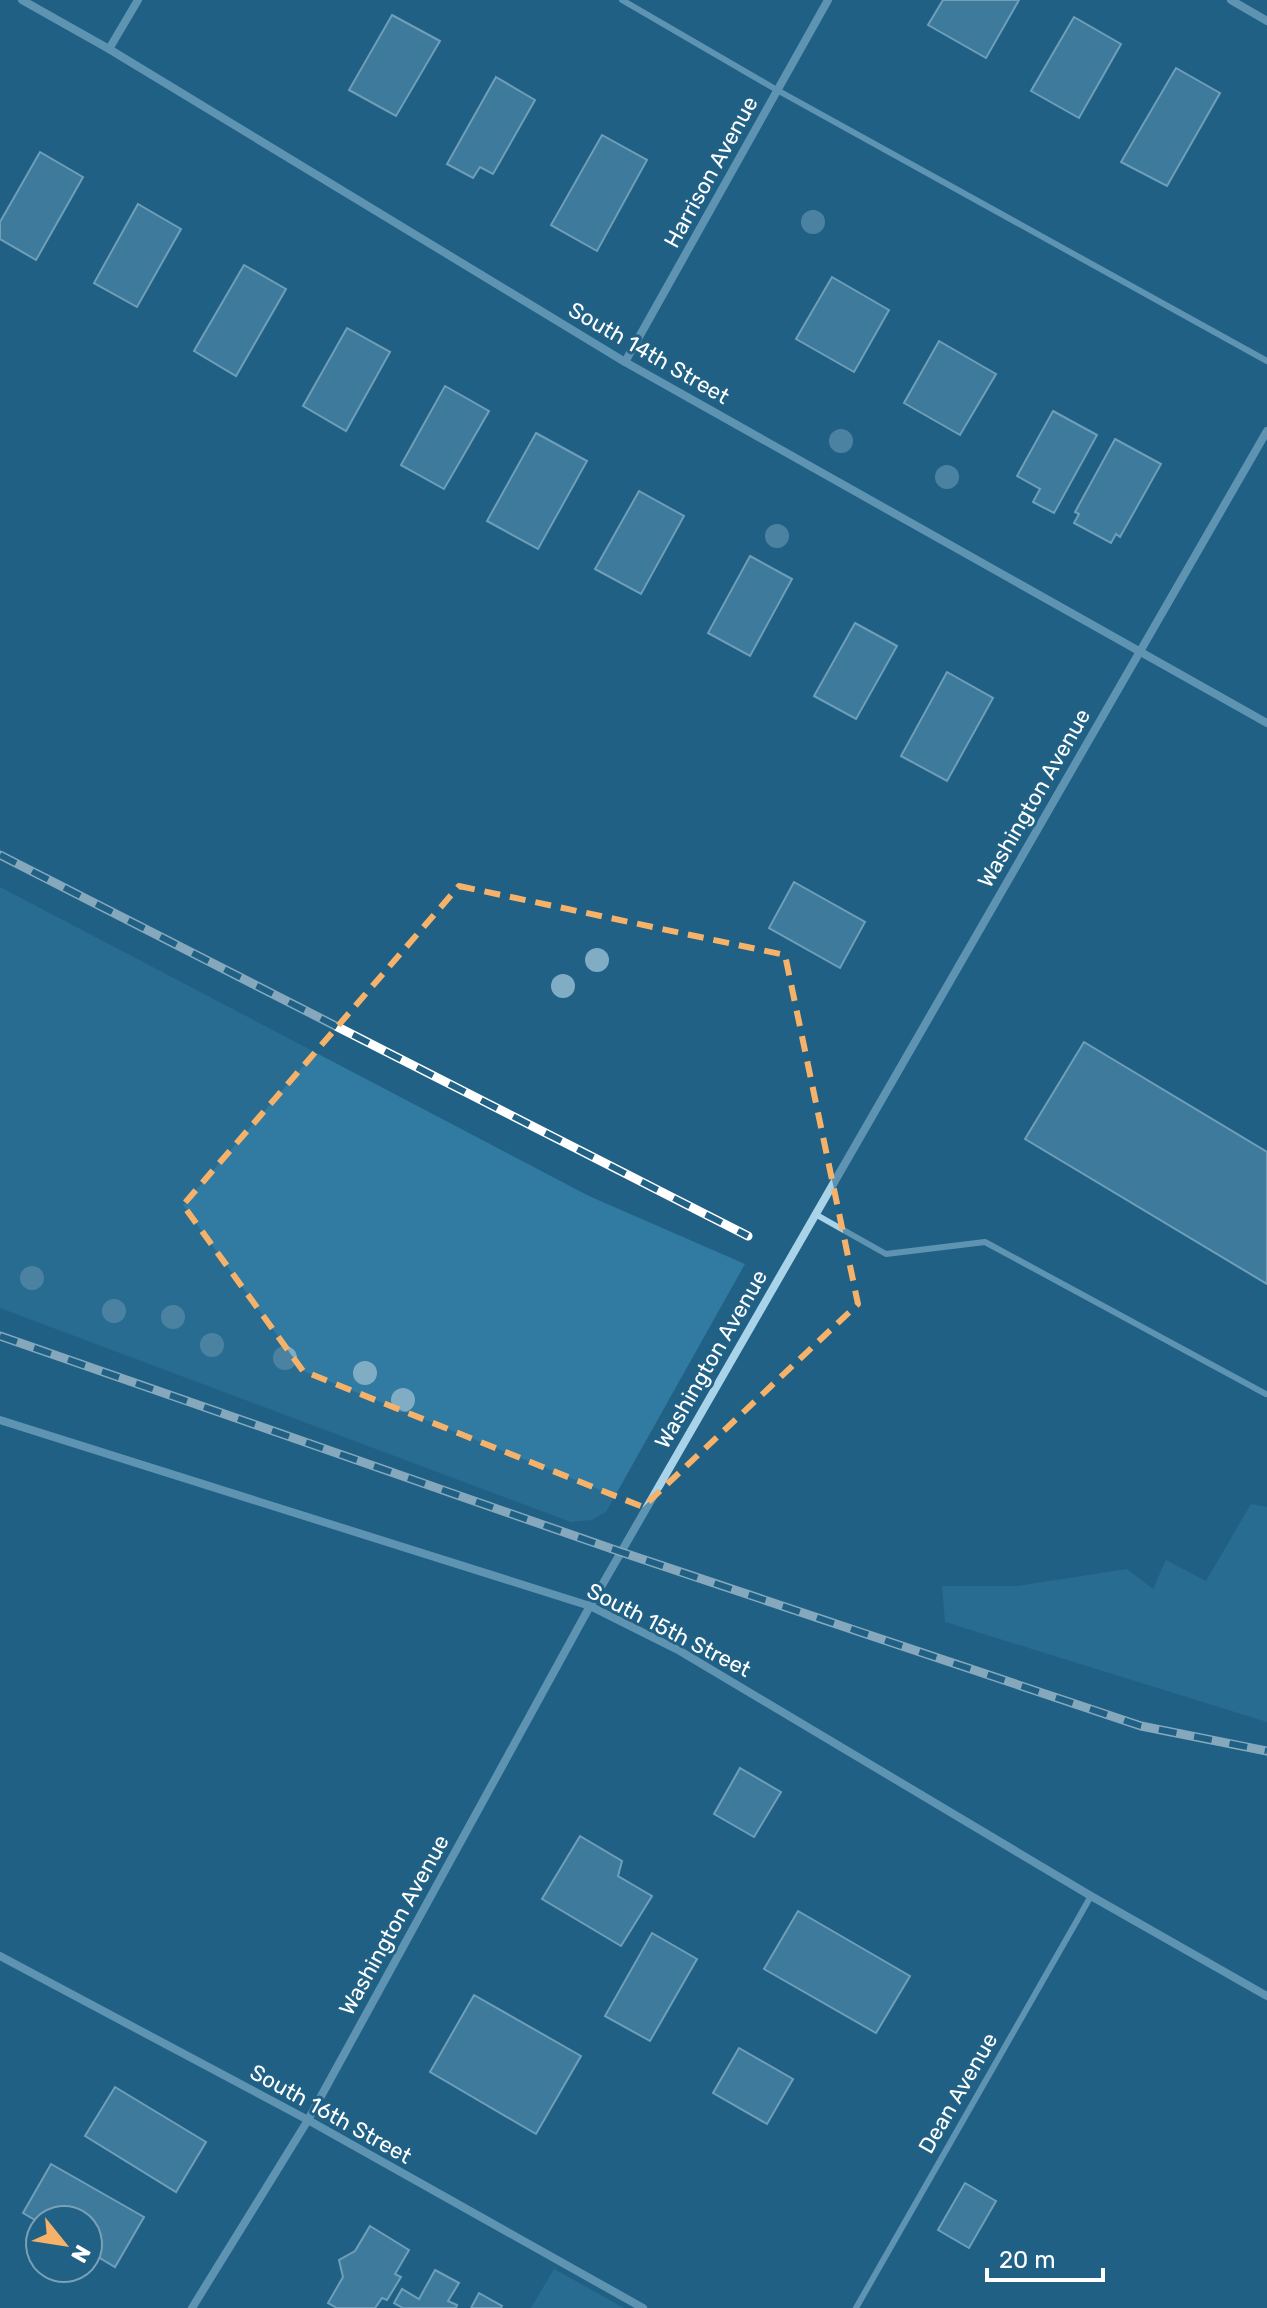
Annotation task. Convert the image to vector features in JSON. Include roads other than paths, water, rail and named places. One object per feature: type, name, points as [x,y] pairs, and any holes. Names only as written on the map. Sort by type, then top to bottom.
[{"type":"street","name":"South 14th Street","points":[[22,0],[109,49],[625,362],[1267,723]]},
{"type":"street","points":[[109,49],[138,0]]},
{"type":"street","name":"Harrison Avenue","points":[[625,362],[828,0]]},
{"type":"street","points":[[1231,0],[1267,21]]},
{"type":"street","name":"Washington Avenue","points":[[192,2308],[308,2120],[590,1606],[1267,431]]},
{"type":"street","name":"South 15th Street","points":[[0,1420],[590,1606],[680,1651],[1091,1896],[1267,1996]]},
{"type":"street","name":"South 16th Street","points":[[0,1956],[308,2120],[643,2308]]},
{"type":"lane","points":[[622,0],[777,90],[1267,361]]},
{"type":"lane","points":[[815,1214],[886,1254],[985,1242],[1266,1394]]},
{"type":"lane","name":"Dean Avenue","points":[[856,2308],[1091,1896]]},
{"type":"railway","points":[[0,855],[748,1236]]},
{"type":"railway","points":[[0,1336],[621,1552],[1141,1726],[1267,1751]]}]
